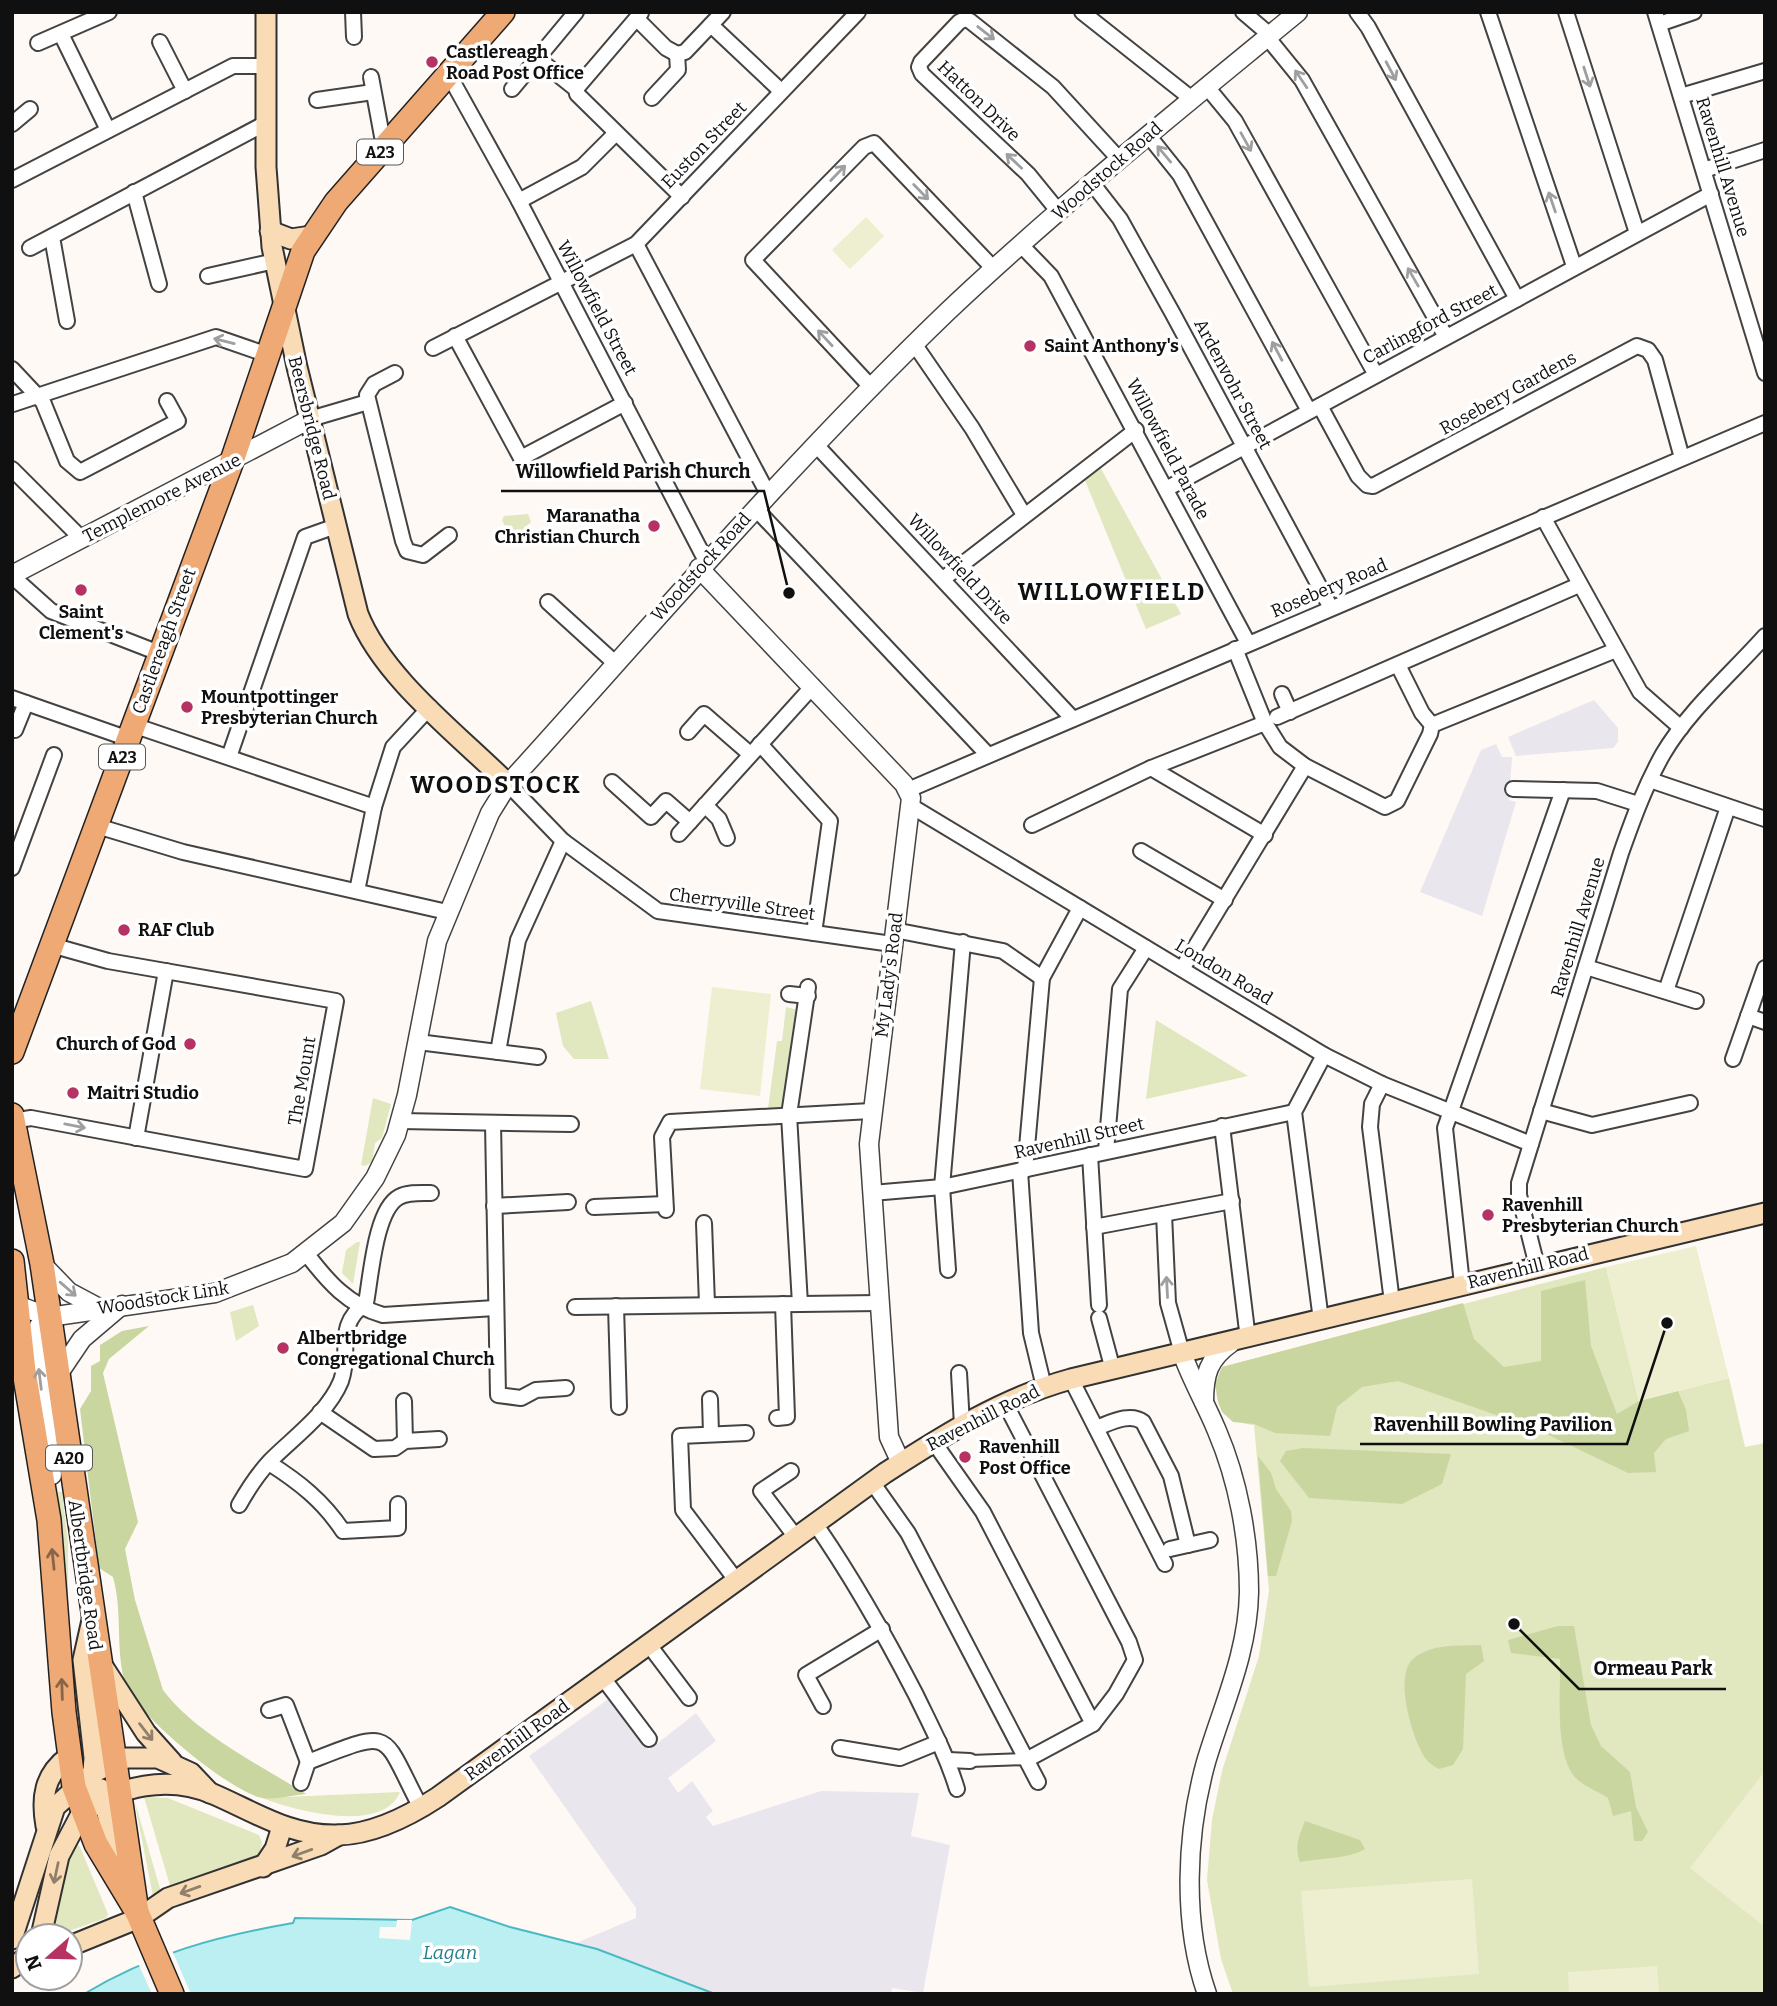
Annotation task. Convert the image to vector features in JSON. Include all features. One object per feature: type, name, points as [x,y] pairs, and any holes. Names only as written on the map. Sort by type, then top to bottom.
[{"type":"main road","name":"Beersbridge Road","points":[[266,12],[270,230],[284,309],[336,526],[364,629],[393,669],[508,784]]},
{"type":"main road","name":"A23","points":[[284,309],[311,236],[384,147],[503,12]]},
{"type":"main road","points":[[270,230],[298,240],[311,236]]},
{"type":"main road","name":"Castlereagh Street","points":[[12,1052],[232,461],[284,309]]},
{"type":"main road","name":"Albertbridge Road","points":[[13,1118],[50,1317],[97,1658],[104,1766],[138,1915],[172,1994]]},
{"type":"main road","points":[[12,1194],[12,1203]]},
{"type":"main road","name":"Ravenhill Road","points":[[110,1795],[150,1786],[210,1793],[282,1827],[339,1835],[378,1826],[421,1808],[649,1645],[814,1522],[933,1441],[1005,1402],[1071,1380],[1765,1213]]},
{"type":"main road","name":"Albertbridge Road","points":[[12,1261],[24,1371],[49,1520],[68,1757],[83,1814],[120,1887],[138,1915]]},
{"type":"main road","points":[[44,1922],[60,1856],[83,1814],[104,1766],[83,1660],[92,1620]]},
{"type":"main road","points":[[97,1658],[146,1733],[172,1762]]},
{"type":"main road","name":"Ravenhill Road","points":[[104,1766],[144,1756],[172,1762],[191,1773],[210,1793]]},
{"type":"main road","points":[[47,1827],[44,1798],[47,1780],[68,1757]]},
{"type":"main road","points":[[12,1939],[35,1877],[47,1827],[55,1807],[74,1787],[104,1766]]},
{"type":"main road","points":[[83,1814],[110,1795],[120,1887]]},
{"type":"main road","points":[[254,1870],[275,1849],[282,1827]]},
{"type":"main road","points":[[84,1940],[168,1898],[321,1846],[339,1835]]},
{"type":"street","points":[[38,43],[109,12]]},
{"type":"street","points":[[353,12],[354,37]]},
{"type":"street","points":[[512,89],[576,12]]},
{"type":"street","points":[[576,89],[639,16],[666,48],[677,54],[685,51],[723,12]]},
{"type":"street","name":"Euston Street","points":[[432,348],[560,280],[636,244],[858,12]]},
{"type":"street","points":[[1082,12],[1192,99]]},
{"type":"street","points":[[1243,12],[1271,34],[1302,80],[1446,337]]},
{"type":"street","name":"Woodstock Road","points":[[400,1121],[433,957],[447,912],[490,813],[508,784],[703,564],[915,345],[994,269],[1091,183],[1298,12]]},
{"type":"street","points":[[1357,12],[1368,27],[1517,299]]},
{"type":"street","points":[[1488,12],[1574,266]]},
{"type":"street","points":[[1566,12],[1637,233]]},
{"type":"street","points":[[1657,18],[1694,12]]},
{"type":"street","name":"Ravenhill Avenue","points":[[1657,18],[1765,373]]},
{"type":"street","name":"Hatton Drive","points":[[1059,212],[1028,174],[922,74],[919,67],[921,62],[958,22],[965,19],[970,21],[1053,87],[1119,159]]},
{"type":"street","points":[[711,25],[781,91]]},
{"type":"street","points":[[61,34],[108,131]]},
{"type":"street","points":[[160,42],[185,91]]},
{"type":"street","points":[[652,98],[678,70],[677,54]]},
{"type":"street","points":[[537,58],[576,89],[682,197]]},
{"type":"street","points":[[12,180],[233,66],[266,66]]},
{"type":"street","points":[[1681,96],[1765,71]]},
{"type":"street","name":"Willowfield Street","points":[[449,75],[520,201],[625,403],[703,564]]},
{"type":"street","points":[[317,100],[372,85],[384,147]]},
{"type":"street","points":[[1207,87],[1235,121],[1376,375]]},
{"type":"street","points":[[12,124],[30,109]]},
{"type":"street","points":[[30,248],[266,123]]},
{"type":"street","points":[[520,201],[582,167],[616,132]]},
{"type":"street","points":[[1149,135],[1180,175],[1314,409]]},
{"type":"street","points":[[872,388],[754,260],[864,147],[874,144],[994,269]]},
{"type":"street","points":[[1704,170],[1765,150]]},
{"type":"street","name":"Ardenvohr Street","points":[[1091,183],[1120,219],[1331,608]]},
{"type":"street","points":[[134,192],[159,284]]},
{"type":"street","name":"Carlingford Street","points":[[1168,488],[1711,194]]},
{"type":"street","points":[[52,237],[67,321]]},
{"type":"street","points":[[636,244],[768,494]]},
{"type":"street","name":"Willowfield Parade","points":[[1021,245],[1051,276],[1168,488],[1277,717]]},
{"type":"street","points":[[208,276],[275,261]]},
{"type":"street","points":[[455,336],[521,458],[625,403]]},
{"type":"street","points":[[13,404],[216,337],[268,355]]},
{"type":"street","points":[[915,345],[972,428],[1024,516]]},
{"type":"street","name":"Rosebery Gardens","points":[[1314,409],[1358,476],[1367,485],[1373,486],[1637,346],[1648,350],[1655,360],[1682,458]]},
{"type":"street","points":[[12,369],[39,396],[66,461],[70,467],[80,472],[183,418],[167,401]]},
{"type":"street","points":[[394,373],[373,384],[367,395],[407,551],[423,555],[449,535]]},
{"type":"street","points":[[310,419],[368,402]]},
{"type":"street","name":"Templemore Avenue","points":[[12,575],[310,419]]},
{"type":"street","name":"Rosebery Road","points":[[909,798],[988,755],[1765,423]]},
{"type":"street","points":[[943,579],[1136,430]]},
{"type":"street","name":"Willowfield Drive","points":[[812,451],[943,579],[1073,719]]},
{"type":"street","points":[[12,470],[82,539]]},
{"type":"street","points":[[755,508],[988,755]]},
{"type":"street","points":[[1543,517],[1640,692],[1681,728]]},
{"type":"street","points":[[229,757],[305,537],[336,526]]},
{"type":"street","points":[[703,564],[909,798]]},
{"type":"street","points":[[12,575],[51,611],[159,653]]},
{"type":"street","points":[[1032,825],[1151,768],[1277,717],[1580,585]]},
{"type":"street","points":[[548,602],[615,663]]},
{"type":"street","name":"Ravenhill Avenue","points":[[1537,1266],[1519,1195],[1541,1111],[1638,804],[1681,728],[1765,636]]},
{"type":"street","points":[[1432,725],[1616,650]]},
{"type":"street","points":[[1398,665],[1422,713],[1432,725]]},
{"type":"street","points":[[679,834],[813,686]]},
{"type":"street","points":[[1282,694],[1277,717],[1280,747],[1305,766],[1385,807],[1397,801],[1432,725]]},
{"type":"street","points":[[15,730],[19,700],[229,757],[374,807]]},
{"type":"street","points":[[357,891],[374,807],[393,747],[430,707]]},
{"type":"street","points":[[688,732],[704,714],[755,749],[830,821],[814,933]]},
{"type":"street","points":[[12,868],[54,755]]},
{"type":"street","points":[[1182,969],[1305,766]]},
{"type":"street","points":[[1151,768],[1265,835]]},
{"type":"street","points":[[1650,780],[1765,819]]},
{"type":"street","points":[[612,782],[651,817],[666,801],[690,822]]},
{"type":"street","name":"Cherryville Street","points":[[508,784],[563,841],[658,911],[814,933],[963,942],[1003,951],[1042,978]]},
{"type":"street","points":[[1513,789],[1601,792],[1638,804]]},
{"type":"street","points":[[1462,1284],[1445,1128],[1563,790]]},
{"type":"street","name":"London Road","points":[[909,798],[1080,908],[1324,1055],[1382,1084],[1531,1144]]},
{"type":"street","name":"My Lady's Road","points":[[901,1463],[889,1437],[869,1144],[909,798]]},
{"type":"street","points":[[705,805],[719,819],[727,838]]},
{"type":"street","points":[[1666,991],[1728,807]]},
{"type":"street","points":[[97,826],[183,852],[447,912]]},
{"type":"street","points":[[498,1052],[518,940],[563,841]]},
{"type":"street","points":[[1141,851],[1225,900]]},
{"type":"street","points":[[1044,1387],[1031,1333],[1023,1170],[1042,978],[1080,908]]},
{"type":"street","points":[[948,1270],[942,1187],[963,942]]},
{"type":"street","name":"The Mount","points":[[13,1118],[31,1118],[305,1169],[336,1001],[108,961],[51,945]]},
{"type":"street","points":[[1106,1151],[1120,989],[1146,948]]},
{"type":"street","points":[[1586,967],[1696,1001]]},
{"type":"street","points":[[1733,1059],[1765,968]]},
{"type":"street","points":[[136,1138],[166,971]]},
{"type":"street","points":[[789,994],[808,991],[789,1115],[800,1304]]},
{"type":"street","points":[[1748,1016],[1765,1022]]},
{"type":"street","points":[[418,1042],[538,1057]]},
{"type":"street","points":[[1321,1320],[1294,1112],[1324,1055]]},
{"type":"street","points":[[1382,1084],[1372,1104],[1370,1127],[1392,1302]]},
{"type":"street","points":[[1541,1111],[1592,1125],[1690,1102]]},
{"type":"street","points":[[594,1208],[665,1207],[662,1137],[664,1128],[670,1122],[871,1111]]},
{"type":"street","name":"Ravenhill Street","points":[[872,1193],[942,1187],[1294,1112]]},
{"type":"street","points":[[400,1121],[493,1123],[562,1120]]},
{"type":"street","name":"Woodstock Link","points":[[50,1317],[215,1293],[273,1273],[325,1240],[356,1208],[385,1160],[400,1121]]},
{"type":"street","points":[[493,1123],[498,1395],[522,1398],[536,1390],[566,1388]]},
{"type":"street","points":[[1204,1405],[1204,1384],[1209,1362],[1216,1353],[1239,1341],[1233,1201],[1222,1126]]},
{"type":"street","points":[[1090,1155],[1099,1312],[1113,1370]]},
{"type":"street","points":[[239,1505],[269,1463],[320,1412],[341,1381],[346,1330],[353,1312],[366,1303],[380,1230],[389,1205],[405,1194],[431,1193]]},
{"type":"street","points":[[1094,1227],[1233,1201]]},
{"type":"street","points":[[494,1206],[568,1202]]},
{"type":"street","points":[[1164,1214],[1168,1303],[1182,1353],[1225,1453],[1243,1521],[1249,1593],[1241,1658],[1200,1786],[1192,1849],[1191,1912],[1200,1976],[1207,1994]]},
{"type":"street","points":[[704,1223],[707,1304]]},
{"type":"street","points":[[306,1254],[346,1300],[360,1308],[383,1315],[495,1308]]},
{"type":"street","points":[[42,1264],[69,1292],[99,1308]]},
{"type":"street","points":[[575,1307],[879,1303]]},
{"type":"street","points":[[777,1418],[788,1417],[783,1304]]},
{"type":"street","points":[[17,1305],[50,1317]]},
{"type":"street","points":[[57,1376],[82,1339],[122,1305]]},
{"type":"street","points":[[616,1306],[619,1407]]},
{"type":"street","points":[[49,1520],[52,1477],[36,1344],[39,1326],[50,1317]]},
{"type":"street","points":[[959,1373],[962,1425]]},
{"type":"street","points":[[1071,1380],[1164,1564]]},
{"type":"street","points":[[710,1399],[711,1434]]},
{"type":"street","points":[[404,1401],[405,1441]]},
{"type":"street","points":[[948,1760],[1027,1759],[1093,1724],[1116,1694],[1135,1660],[1129,1642],[1005,1402]]},
{"type":"street","points":[[320,1412],[374,1449],[395,1448],[405,1441],[439,1439]]},
{"type":"street","points":[[1096,1428],[1127,1418],[1137,1417],[1143,1422],[1171,1476],[1188,1545]]},
{"type":"street","points":[[736,1580],[683,1510],[680,1436],[746,1433]]},
{"type":"street","points":[[933,1441],[983,1512],[1093,1724]]},
{"type":"street","points":[[269,1463],[304,1485],[324,1504],[343,1531],[398,1528],[398,1504]]},
{"type":"street","points":[[791,1471],[761,1491],[795,1536]]},
{"type":"street","points":[[872,1482],[908,1533],[1038,1782]]},
{"type":"street","points":[[814,1522],[852,1576],[882,1629],[948,1760],[957,1789]]},
{"type":"street","points":[[1170,1549],[1210,1540]]},
{"type":"street","points":[[823,1706],[806,1675],[882,1629]]},
{"type":"street","points":[[649,1645],[689,1698]]},
{"type":"street","points":[[603,1678],[649,1739]]},
{"type":"street","points":[[269,1710],[286,1705],[308,1762],[301,1783]]},
{"type":"street","points":[[308,1762],[366,1740],[380,1740],[390,1746],[421,1808]]},
{"type":"street","points":[[840,1748],[900,1758],[939,1742]]},
{"type":"shaded area","points":[[1594,700],[1618,728],[1618,742],[1613,748],[1516,756],[1508,737]]},
{"type":"shaded area","points":[[1496,744],[1502,757],[1512,757],[1509,800],[1516,802],[1482,916],[1420,892],[1481,750]]},
{"type":"shaded area","points":[[610,1698],[649,1750],[696,1713],[716,1741],[668,1778],[678,1793],[692,1781],[713,1811],[706,1817],[713,1826],[821,1791],[919,1793],[911,1836],[950,1845],[923,1993],[892,1988],[891,1994],[715,1994],[576,1943],[636,1918],[636,1908],[529,1756]]},
{"type":"green space","points":[[866,217],[884,236],[850,269],[832,250]]},
{"type":"green space","points":[[1100,467],[1181,614],[1146,629],[1084,478]]},
{"type":"green space","points":[[528,514],[531,522],[516,537],[510,537],[502,520],[504,516]]},
{"type":"green space","points":[[712,987],[771,994],[760,1096],[700,1089]]},
{"type":"green space","points":[[591,1001],[609,1059],[574,1059],[563,1046],[556,1013]]},
{"type":"green space","points":[[786,1007],[798,1010],[784,1107],[768,1109],[777,1041],[782,1041]]},
{"type":"green space","points":[[1156,1020],[1248,1076],[1146,1099]]},
{"type":"green space","points":[[373,1098],[391,1104],[382,1138],[375,1143],[372,1162],[365,1166],[361,1165]]},
{"type":"green space","points":[[360,1242],[353,1284],[342,1273],[346,1250]]},
{"type":"green space","points":[[1696,1246],[1729,1378],[1639,1401],[1606,1267]]},
{"type":"green space","points":[[1606,1267],[1639,1401],[1729,1378],[1745,1447],[1765,1443],[1765,1994],[1233,1994],[1221,1959],[1207,1880],[1212,1820],[1222,1771],[1259,1656],[1269,1591],[1254,1425],[1232,1419],[1220,1407],[1217,1389],[1222,1367]]},
{"type":"green space","points":[[1585,1280],[1591,1346],[1617,1414],[1639,1401],[1678,1391],[1686,1410],[1689,1431],[1666,1439],[1654,1453],[1656,1472],[1628,1473],[1534,1428],[1398,1381],[1362,1387],[1337,1407],[1330,1436],[1275,1433],[1254,1424],[1233,1422],[1222,1412],[1218,1401],[1215,1384],[1222,1367],[1463,1303],[1474,1339],[1504,1367],[1541,1361],[1541,1291]]},
{"type":"green space","points":[[253,1305],[259,1326],[236,1341],[230,1312]]},
{"type":"green space","points":[[149,1326],[109,1359],[103,1373],[138,1522],[125,1549],[135,1600],[163,1690],[176,1706],[210,1734],[306,1794],[263,1798],[230,1783],[165,1732],[132,1696],[125,1683],[120,1656],[116,1590],[113,1577],[99,1568],[80,1409],[91,1391],[91,1366],[100,1361],[100,1345],[122,1331]]},
{"type":"green space","points":[[1303,1448],[1451,1454],[1442,1484],[1402,1504],[1309,1498],[1280,1461],[1286,1451]]},
{"type":"green space","points":[[1258,1456],[1271,1473],[1276,1489],[1291,1511],[1292,1521],[1276,1576],[1268,1576]]},
{"type":"green space","points":[[58,1492],[62,1492],[68,1543],[68,1611]]},
{"type":"green space","points":[[1558,1626],[1574,1626],[1591,1725],[1601,1746],[1630,1772],[1636,1807],[1648,1832],[1642,1841],[1634,1841],[1631,1811],[1613,1816],[1608,1798],[1579,1781],[1565,1758],[1560,1724],[1560,1659],[1511,1653],[1508,1640]]},
{"type":"green space","points":[[1481,1645],[1484,1661],[1466,1674],[1463,1749],[1453,1765],[1439,1769],[1426,1759],[1411,1725],[1405,1694],[1407,1669],[1412,1660],[1436,1648]]},
{"type":"green space","points":[[1765,1771],[1765,1927],[1690,1868]]},
{"type":"green space","points":[[400,1792],[390,1805],[375,1813],[357,1816],[315,1813],[262,1798]]},
{"type":"green space","points":[[144,1797],[168,1798],[259,1835],[262,1842],[260,1856],[171,1889]]},
{"type":"green space","points":[[134,1799],[161,1892],[155,1897],[153,1896]]},
{"type":"green space","points":[[1305,1821],[1360,1840],[1365,1849],[1342,1856],[1300,1862],[1297,1846]]},
{"type":"green space","points":[[75,1842],[80,1847],[108,1914],[106,1918],[84,1926],[84,1922],[55,1922],[66,1861]]},
{"type":"green space","points":[[1472,1879],[1479,1974],[1309,1987],[1301,1891]]},
{"type":"green space","points":[[1657,1966],[1659,1994],[1569,1994],[1568,1972]]},
{"type":"water","name":"Lagan","points":[[450,1907],[510,1927],[597,1949],[715,1994],[84,1994],[159,1957],[238,1934],[293,1923],[295,1918],[412,1920]]},
{"type":"pier","points":[[397,1920],[412,1920],[410,1940],[379,1938],[380,1927],[396,1927]]},
{"type":"pier","points":[[171,1948],[191,1994],[152,1994],[137,1961]]},
{"type":"place","name":"Castlereagh Road Post Office","points":[[432,62]]},
{"type":"place","name":"Saint Anthony's","points":[[1030,346]]},
{"type":"place","name":"Maranatha Christian Church","points":[[654,526]]},
{"type":"place","name":"Saint Clement's","points":[[81,590]]},
{"type":"place","name":"Willowfield Parish Church","points":[[789,593]]},
{"type":"place","name":"Mountpottinger Presbyterian Church","points":[[187,707]]},
{"type":"place","name":"RAF Club","points":[[124,930]]},
{"type":"place","name":"Church of God","points":[[190,1044]]},
{"type":"place","name":"Maitri Studio","points":[[73,1093]]},
{"type":"place","name":"Ravenhill Presbyterian Church","points":[[1488,1215]]},
{"type":"place","name":"Ravenhill Bowling Pavilion","points":[[1667,1323]]},
{"type":"place","name":"Albertbridge Congregational Church","points":[[283,1348]]},
{"type":"place","name":"Ravenhill Post Office","points":[[965,1457]]},
{"type":"place","name":"Ormeau Park","points":[[1514,1624]]},
{"type":"district","name":"WILLOWFIELD","points":[[1112,592]]},
{"type":"district","name":"WOODSTOCK","points":[[496,785]]}]
